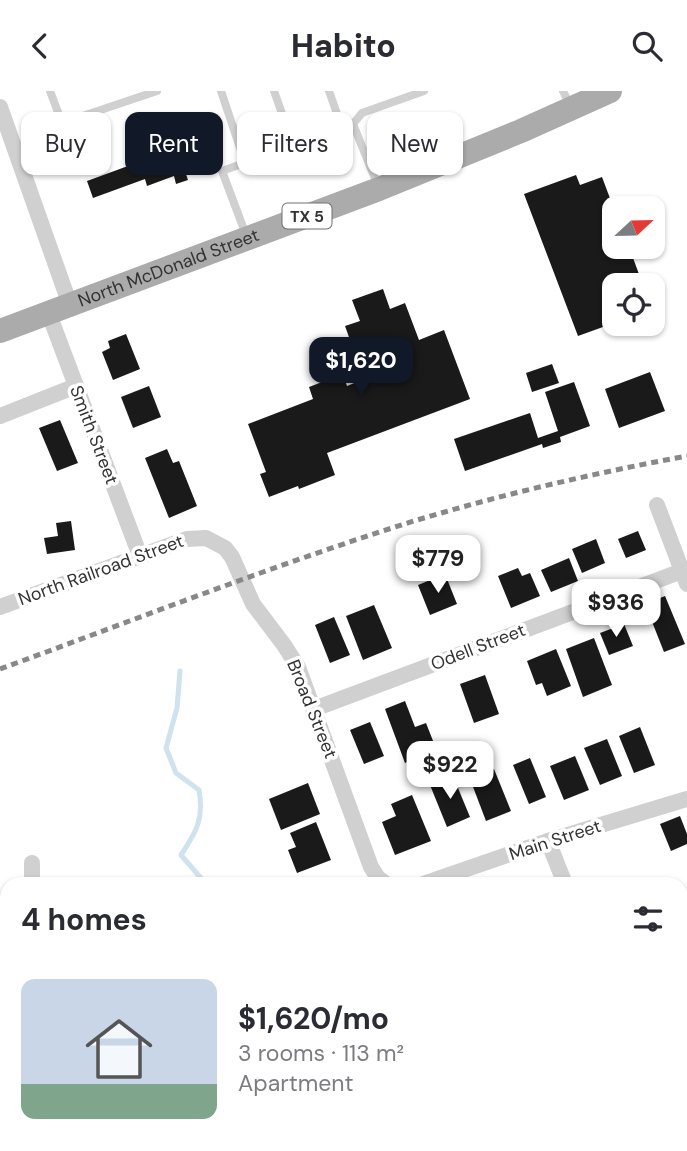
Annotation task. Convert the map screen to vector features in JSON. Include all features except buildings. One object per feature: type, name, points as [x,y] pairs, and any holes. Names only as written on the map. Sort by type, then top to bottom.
[{"type":"main road","name":"North McDonald Street","points":[[0,331],[379,189],[568,100],[610,91]]},
{"type":"street","name":"Smith Street","points":[[0,107],[59,309],[76,386],[140,556]]},
{"type":"street","points":[[0,416],[76,386]]},
{"type":"street","points":[[657,505],[685,577]]},
{"type":"street","name":"North Railroad Street","points":[[0,607],[181,541],[200,537],[222,545],[234,562]]},
{"type":"street","name":"Broad Street","points":[[234,562],[253,604],[294,660],[371,867],[377,877]]},
{"type":"street","name":"Odell Street","points":[[314,709],[685,577]]},
{"type":"street","name":"Main Street","points":[[443,877],[548,841],[687,799]]},
{"type":"street","points":[[548,841],[562,877]]},
{"type":"street","points":[[32,863],[33,877]]},
{"type":"lane","points":[[50,91],[62,123],[157,91]]},
{"type":"lane","points":[[221,91],[237,139]]},
{"type":"lane","points":[[274,91],[281,112]]},
{"type":"lane","points":[[329,91],[336,112]]},
{"type":"lane","points":[[379,189],[353,124],[362,113],[424,91]]},
{"type":"lane","points":[[237,166],[222,171],[247,239]]},
{"type":"waterway","points":[[180,671],[177,708],[166,748],[176,773],[199,790],[200,817],[181,855],[200,877]]},
{"type":"railway","points":[[0,669],[258,574],[414,521],[549,485],[687,456]]}]
